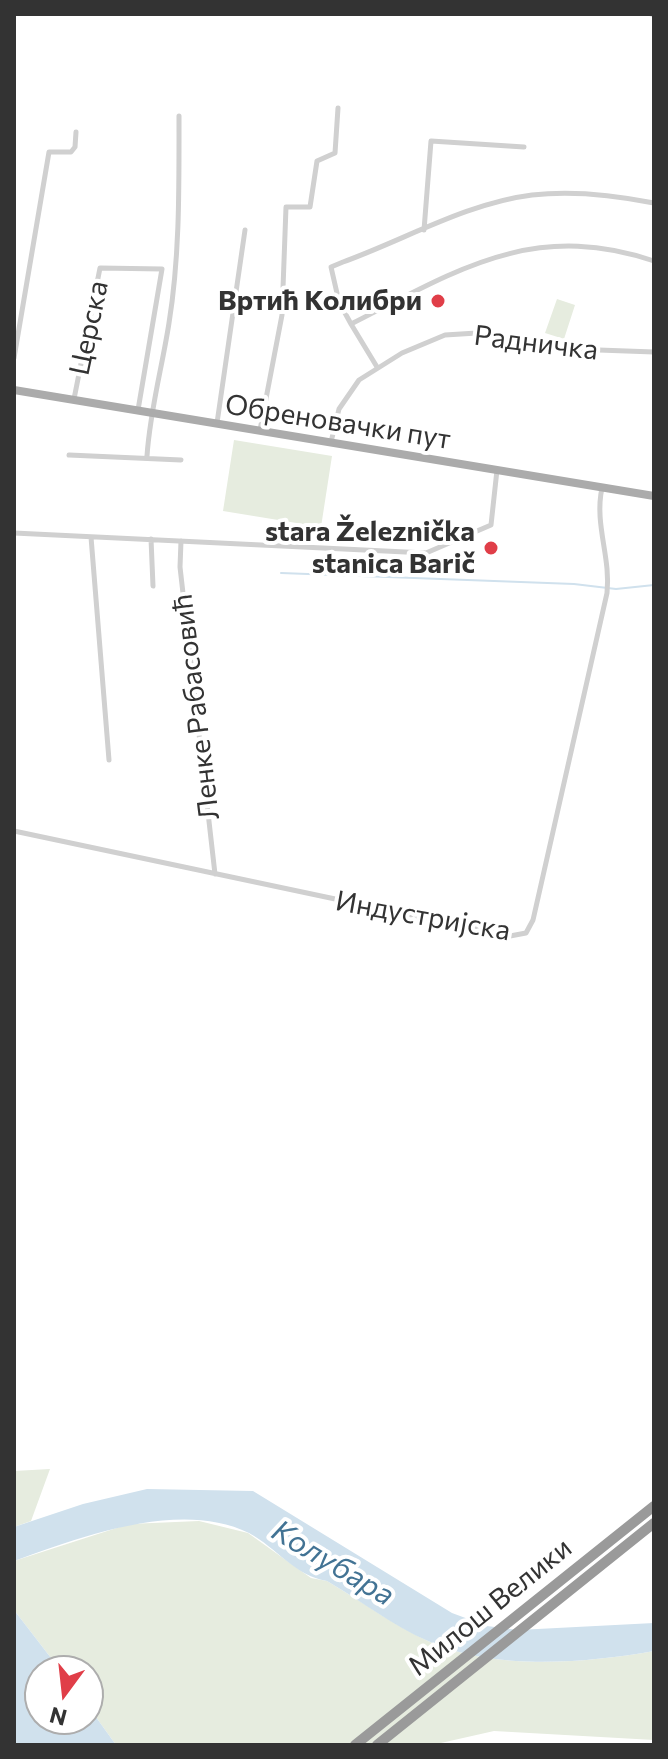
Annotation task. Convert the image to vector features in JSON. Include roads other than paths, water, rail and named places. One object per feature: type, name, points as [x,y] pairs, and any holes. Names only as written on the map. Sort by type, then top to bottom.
[{"type":"highway","name":"Милош Велики","points":[[355,1745],[654,1506]]},
{"type":"highway","name":"Милош Велики","points":[[377,1745],[654,1523]]},
{"type":"main road","name":"Обреновачки пут","points":[[14,390],[654,496]]},
{"type":"street","points":[[260,431],[282,315],[286,207],[310,207],[318,160],[335,153],[338,108]]},
{"type":"street","points":[[147,456],[150,413],[169,323],[175,270],[179,116]]},
{"type":"street","points":[[14,358],[42,205],[45,161],[49,152],[71,152],[75,147],[76,132]]},
{"type":"street","points":[[424,230],[431,141],[524,147]]},
{"type":"street","points":[[377,367],[339,302],[331,267],[485,206],[531,195],[586,193],[654,203]]},
{"type":"street","points":[[217,424],[245,230]]},
{"type":"street","points":[[351,324],[465,266],[499,254],[535,247],[588,246],[654,261]]},
{"type":"street","name":"Церска","points":[[73,400],[100,268],[162,269],[138,411]]},
{"type":"street","name":"Радничка","points":[[331,443],[335,417],[347,394],[377,367],[429,341],[458,333],[486,334],[582,351],[654,352]]},
{"type":"street","points":[[69,455],[147,456],[181,460]]},
{"type":"street","points":[[14,533],[426,553],[491,525],[497,470]]},
{"type":"street","name":"Индустријска","points":[[14,831],[510,936],[526,933],[533,920],[607,593],[599,517],[602,488]]},
{"type":"street","points":[[91,537],[109,760]]},
{"type":"street","points":[[151,539],[153,586]]},
{"type":"street","name":"Ленке Рабасовић","points":[[181,541],[180,567],[215,874]]},
{"type":"water","name":"Колубара","points":[[147,1489],[253,1491],[452,1613],[487,1626],[518,1630],[654,1623],[654,1651],[599,1659],[540,1662],[510,1661],[454,1651],[402,1628],[327,1581],[305,1574],[249,1533],[222,1523],[193,1520],[131,1525],[14,1561],[14,1527],[83,1504]]},
{"type":"water","points":[[14,1610],[49,1655],[24,1655],[24,1735],[104,1735],[104,1728],[116,1745],[14,1745]]},
{"type":"waterway","points":[[281,573],[574,584],[616,589],[654,585]]},
{"type":"place","name":"Вртић Колибри","points":[[438,301]]},
{"type":"place","name":"stara Železnička stanica Barič","points":[[491,548]]}]
